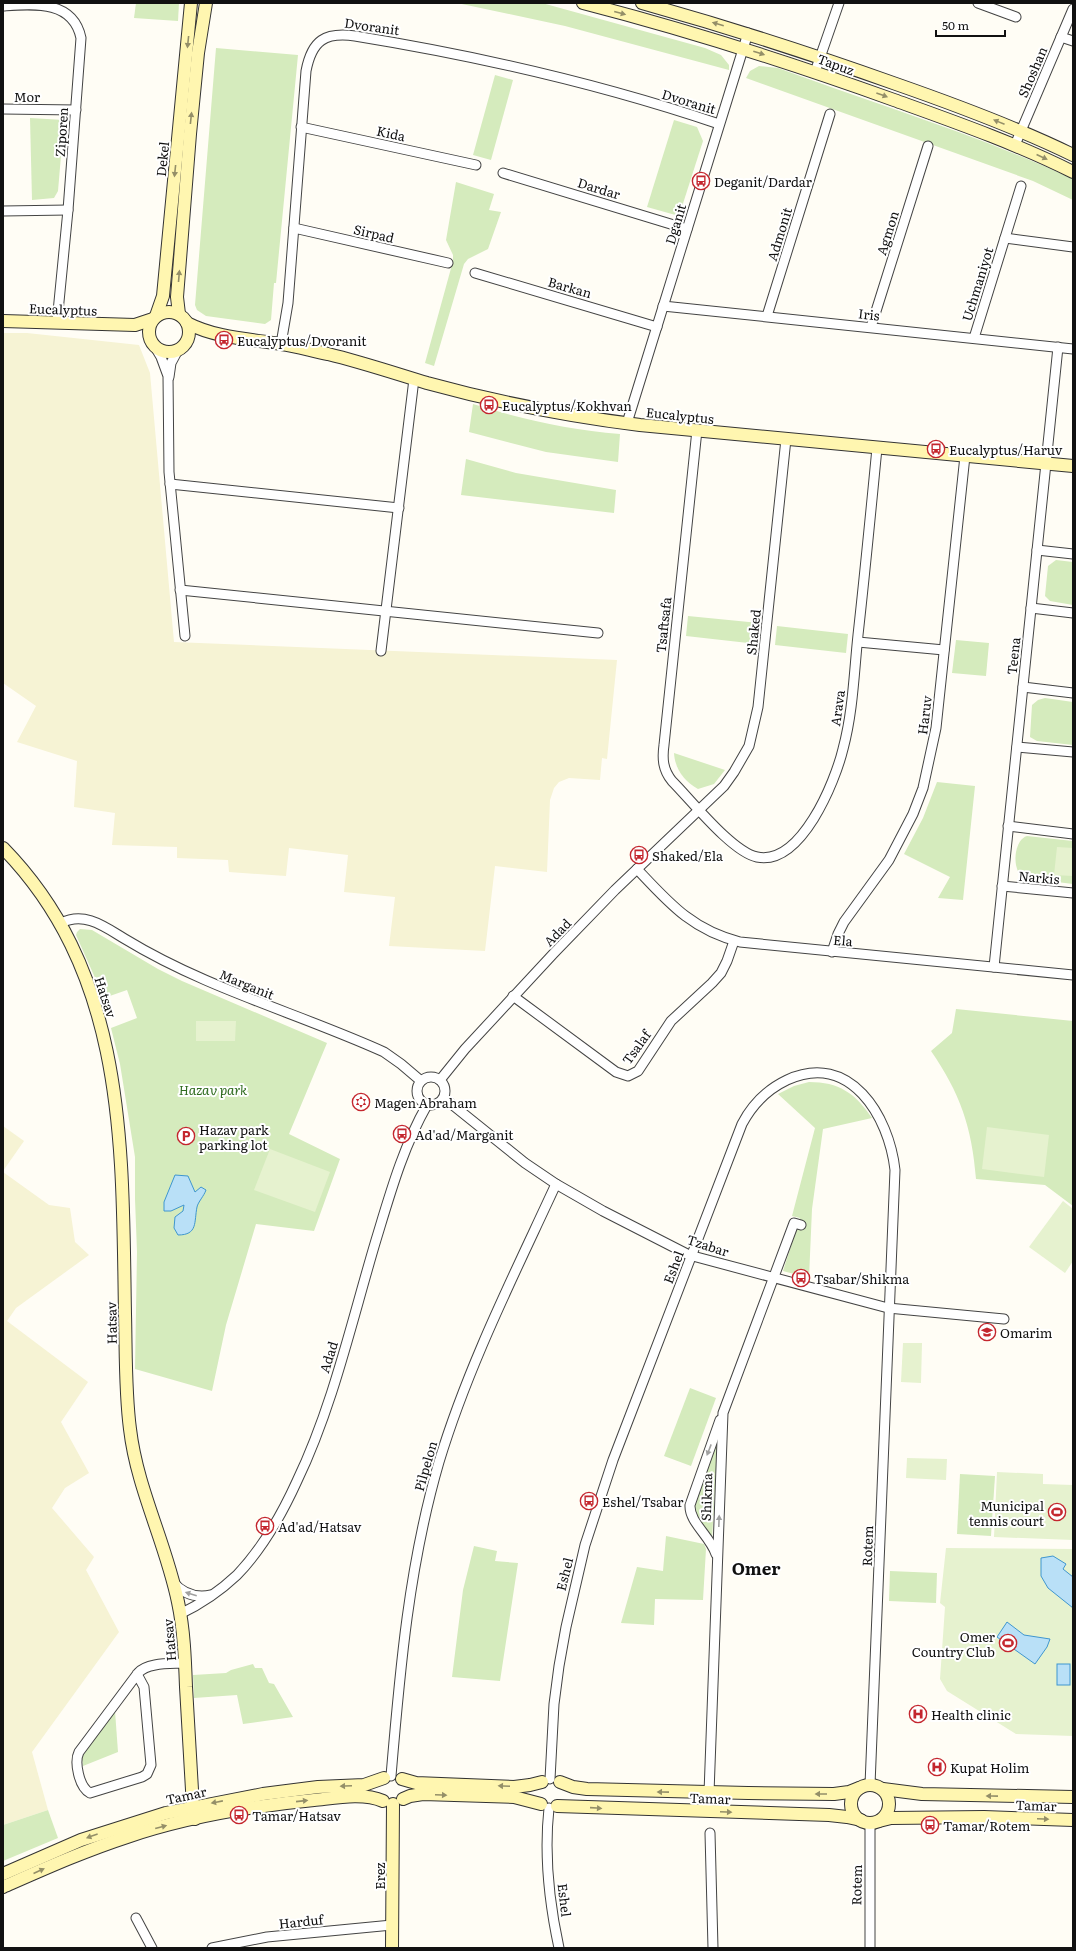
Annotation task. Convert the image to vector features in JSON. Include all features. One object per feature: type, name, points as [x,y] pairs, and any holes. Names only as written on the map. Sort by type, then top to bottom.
[{"type":"street","name":"Dekel","points":[[155,317],[163,296],[191,3]]},
{"type":"street","name":"Dekel","points":[[183,319],[177,297],[190,134],[198,53],[206,3]]},
{"type":"street","name":"Tapuz","points":[[583,3],[743,48],[815,72],[945,118],[1015,146],[1073,172]]},
{"type":"street","name":"Tapuz","points":[[646,3],[748,33],[820,57],[957,106],[1021,131],[1073,155]]},
{"type":"street","points":[[815,72],[839,3]]},
{"type":"street","points":[[978,3],[1016,17]]},
{"type":"street","name":"Ziporen","points":[[3,6],[34,4],[57,7],[69,14],[79,30],[81,46],[68,210],[57,322]]},
{"type":"street","name":"Shoshan","points":[[1015,146],[1073,9]]},
{"type":"street","name":"Dganit","points":[[627,423],[748,33]]},
{"type":"street","name":"Dvoranit","points":[[281,344],[288,302],[306,71],[310,55],[319,41],[325,37],[343,34],[436,50],[629,96],[720,124]]},
{"type":"street","points":[[1061,37],[1073,41]]},
{"type":"street","name":"Mor","points":[[3,109],[76,110]]},
{"type":"street","name":"Admonit","points":[[767,316],[830,114]]},
{"type":"street","name":"Kida","points":[[301,127],[476,165]]},
{"type":"street","name":"Agmon","points":[[871,327],[928,146]]},
{"type":"street","name":"Dardar","points":[[503,173],[687,229]]},
{"type":"street","name":"Uchmaniyot","points":[[974,338],[1021,186]]},
{"type":"street","points":[[3,211],[68,210]]},
{"type":"street","name":"Sirpad","points":[[294,228],[448,263]]},
{"type":"street","name":"Uchmaniyot","points":[[1005,238],[1073,246]]},
{"type":"street","name":"Barkan","points":[[475,273],[657,327]]},
{"type":"street","name":"Iris","points":[[663,306],[1073,349]]},
{"type":"street","points":[[168,382],[172,363],[189,334],[183,319],[167,312],[155,317],[149,326],[152,342],[164,364],[168,382],[170,484],[185,636]]},
{"type":"street","name":"Eucalyptus","points":[[3,321],[135,325],[155,317]]},
{"type":"street","name":"Eucalyptus","points":[[183,319],[205,331],[330,354],[414,379],[528,407],[627,423],[1073,466]]},
{"type":"street","name":"Eucalyptus","points":[[122,325],[152,342]]},
{"type":"street","name":"Eucalyptus","points":[[182,346],[204,336],[221,335]]},
{"type":"street","points":[[152,342],[166,352],[182,346]]},
{"type":"street","name":"Teena","points":[[994,967],[1058,347]]},
{"type":"street","points":[[381,651],[414,379]]},
{"type":"street","name":"Tsaftsafa","points":[[697,430],[663,756],[664,769],[669,777],[700,809]]},
{"type":"street","name":"Shaked","points":[[700,809],[734,772],[743,759],[753,734],[759,699],[786,439]]},
{"type":"street","name":"Arava","points":[[700,809],[734,844],[750,855],[767,857],[775,856],[784,852],[795,842],[819,808],[839,764],[851,711],[877,448]]},
{"type":"street","name":"Haruv","points":[[832,952],[844,922],[875,880],[902,838],[922,788],[936,728],[965,456]]},
{"type":"street","points":[[170,484],[399,508]]},
{"type":"street","points":[[1037,550],[1073,554]]},
{"type":"street","points":[[180,590],[598,633]]},
{"type":"street","points":[[1031,608],[1073,613]]},
{"type":"street","points":[[858,642],[944,650]]},
{"type":"street","points":[[1023,687],[1073,693]]},
{"type":"street","points":[[1017,747],[1073,752]]},
{"type":"street","name":"Adad","points":[[440,1080],[462,1052],[513,996],[637,869],[700,809]]},
{"type":"street","points":[[1008,826],[1073,834]]},
{"type":"street","name":"Hatsav","points":[[3,848],[33,882],[61,923],[77,957],[92,997],[102,1029],[113,1077],[122,1158],[126,1377],[130,1432],[143,1490],[173,1582],[180,1614],[185,1663],[194,1813]]},
{"type":"street","name":"Ela","points":[[637,869],[671,905],[692,922],[715,935],[734,941],[1073,975]]},
{"type":"street","name":"Narkis","points":[[1002,886],[1073,893]]},
{"type":"street","name":"Marganit","points":[[61,923],[79,919],[94,921],[153,956],[191,975],[384,1052],[421,1081]]},
{"type":"street","name":"Tsalaf","points":[[513,996],[616,1072],[625,1076],[631,1076],[640,1067],[671,1021],[717,978],[727,961],[734,941]]},
{"type":"street","name":"Eshel","points":[[551,1781],[551,1742],[559,1666],[570,1607],[585,1545],[613,1460],[738,1134],[753,1106],[771,1089],[796,1076],[813,1073],[830,1074],[851,1084],[870,1102],[885,1128],[891,1148],[895,1182],[890,1308]]},
{"type":"street","points":[[430,1076],[440,1080],[446,1087],[444,1098],[438,1104],[427,1105],[422,1102],[417,1095],[418,1086],[421,1081],[430,1076]]},
{"type":"street","name":"Tzabar","points":[[444,1098],[513,1154],[556,1184],[602,1211],[691,1255],[890,1308],[1004,1319]]},
{"type":"street","name":"Adad","points":[[180,1614],[213,1595],[236,1575],[254,1555],[280,1514],[302,1471],[330,1396],[392,1186],[414,1131],[427,1105]]},
{"type":"street","name":"Pilpelon","points":[[392,1778],[399,1673],[406,1620],[416,1558],[432,1486],[450,1428],[472,1369],[556,1184]]},
{"type":"street","name":"Shikma","points":[[709,1793],[723,1413],[794,1223],[801,1225]]},
{"type":"street","name":"Rotem","points":[[865,1787],[890,1308]]},
{"type":"street","points":[[717,1560],[710,1542],[692,1517],[690,1505],[723,1413]]},
{"type":"street","points":[[173,1582],[182,1591],[193,1595],[213,1595]]},
{"type":"street","points":[[137,1674],[144,1687],[151,1765],[150,1770],[142,1777],[90,1793],[84,1788],[76,1764],[77,1756],[137,1674],[148,1667],[185,1663]]},
{"type":"street","points":[[392,1778],[406,1789],[393,1802],[379,1796],[378,1788],[392,1778]]},
{"type":"street","name":"Tamar","points":[[3,1887],[106,1844],[194,1813],[287,1791],[364,1785],[392,1778],[416,1783],[514,1786],[551,1781],[587,1789],[709,1793],[834,1794],[849,1792],[865,1787]]},
{"type":"street","points":[[551,1781],[565,1790],[565,1795],[563,1800],[549,1806],[537,1797],[537,1792],[551,1781]]},
{"type":"street","points":[[865,1787],[883,1789],[888,1795],[890,1806],[887,1813],[870,1821],[855,1815],[851,1805],[852,1798],[865,1787]]},
{"type":"street","name":"Tamar","points":[[883,1789],[901,1793],[932,1795],[1073,1797]]},
{"type":"street","name":"Tamar","points":[[3,1874],[102,1833],[144,1819],[319,1799],[369,1797],[393,1802],[410,1796],[423,1794],[514,1797],[549,1806],[833,1816],[870,1821],[891,1818],[968,1817],[1073,1820]]},
{"type":"street","name":"Erez","points":[[392,1948],[393,1802]]},
{"type":"street","name":"Eshel","points":[[549,1806],[547,1835],[548,1866],[559,1948]]},
{"type":"street","name":"Rotem","points":[[870,1821],[870,1948]]},
{"type":"street","points":[[710,1833],[713,1948]]},
{"type":"street","points":[[136,1918],[152,1948]]},
{"type":"street","name":"Harduf","points":[[212,1948],[267,1938],[392,1925]]},
{"type":"shaded area","points":[[3,333],[27,333],[139,345],[150,373],[174,642],[617,660],[607,759],[602,758],[600,780],[569,778],[559,782],[554,788],[550,800],[547,872],[495,866],[485,951],[389,946],[395,897],[344,892],[348,855],[289,848],[286,876],[229,872],[228,860],[177,858],[177,847],[112,845],[115,813],[74,807],[77,761],[17,742],[36,706],[3,683]]},
{"type":"shaded area","points":[[3,1126],[24,1141],[3,1171]]},
{"type":"shaded area","points":[[3,1172],[49,1205],[70,1208],[75,1242],[89,1255],[16,1308],[7,1321],[88,1382],[61,1422],[89,1473],[65,1488],[52,1508],[94,1557],[86,1570],[119,1632],[32,1752],[48,1810],[3,1825]]},
{"type":"green space","points":[[136,3],[179,3],[178,21],[134,18]]},
{"type":"green space","points":[[457,3],[542,3],[705,48],[721,55],[729,65],[729,70],[565,26]]},
{"type":"green space","points":[[216,48],[298,55],[276,283],[274,283],[271,320],[265,324],[206,316],[197,310],[195,305]]},
{"type":"green space","points":[[759,66],[778,68],[927,120],[1037,163],[1073,179],[1073,200],[1033,181],[746,78],[750,71]]},
{"type":"green space","points":[[495,75],[513,80],[491,160],[473,155]]},
{"type":"green space","points":[[30,118],[64,120],[58,191],[54,198],[32,200]]},
{"type":"green space","points":[[674,120],[697,127],[703,141],[679,216],[647,207]]},
{"type":"green space","points":[[456,182],[494,194],[489,210],[501,212],[488,249],[468,259],[464,264],[434,366],[425,363],[453,261],[453,255],[446,240]]},
{"type":"green space","points":[[473,404],[546,423],[583,430],[620,434],[618,462],[546,452],[469,432]]},
{"type":"green space","points":[[466,459],[516,473],[616,490],[614,513],[461,495]]},
{"type":"green space","points":[[1056,560],[1073,562],[1073,605],[1050,601],[1045,596],[1048,566]]},
{"type":"green space","points":[[688,616],[759,623],[757,644],[686,636]]},
{"type":"green space","points":[[777,626],[848,634],[846,653],[775,645]]},
{"type":"green space","points":[[956,640],[989,643],[986,676],[952,673]]},
{"type":"green space","points":[[1045,698],[1073,702],[1073,745],[1037,741],[1030,737],[1032,705],[1038,700]]},
{"type":"green space","points":[[674,753],[725,770],[714,784],[698,789],[688,782],[681,774],[676,764]]},
{"type":"green space","points":[[937,782],[975,786],[963,900],[938,898],[950,877],[904,854],[923,818]]},
{"type":"green space","points":[[1027,836],[1073,841],[1073,884],[1025,878],[1020,875],[1016,864],[1017,850],[1022,839]]},
{"type":"green space","points":[[1057,847],[1073,848],[1073,876],[1054,875]]},
{"type":"green space","name":"Hazav park","points":[[80,929],[92,930],[158,969],[182,981],[327,1043],[289,1134],[340,1159],[314,1231],[256,1224],[226,1325],[212,1391],[135,1369],[137,1252],[135,1157],[120,1064],[111,1028],[137,1018],[127,990],[104,998],[76,935]]},
{"type":"green space","points":[[956,1009],[1073,1021],[1073,1206],[1045,1185],[976,1179],[968,1127],[963,1111],[950,1081],[931,1051],[952,1033]]},
{"type":"green space","points":[[196,1021],[236,1021],[235,1041],[196,1041]]},
{"type":"green space","points":[[809,1082],[829,1084],[845,1091],[853,1096],[866,1109],[872,1118],[823,1129],[812,1209],[809,1278],[783,1271],[800,1218],[792,1216],[815,1128],[778,1094],[794,1086]]},
{"type":"green space","points":[[987,1127],[1049,1135],[1044,1177],[982,1169]]},
{"type":"green space","points":[[270,1149],[330,1172],[315,1212],[254,1190]]},
{"type":"green space","points":[[1063,1201],[1073,1209],[1073,1261],[1065,1273],[1029,1247]]},
{"type":"green space","points":[[903,1343],[922,1343],[921,1383],[901,1382]]},
{"type":"green space","points":[[690,1388],[716,1398],[691,1466],[664,1456]]},
{"type":"green space","points":[[718,1436],[712,1539],[696,1514],[695,1503],[699,1484]]},
{"type":"green space","points":[[907,1458],[947,1459],[946,1480],[906,1478]]},
{"type":"green space","points":[[997,1472],[1043,1474],[1043,1484],[1073,1485],[1073,1540],[994,1537]]},
{"type":"green space","points":[[960,1474],[995,1476],[991,1536],[957,1534]]},
{"type":"green space","points":[[666,1536],[704,1544],[706,1549],[703,1600],[655,1599],[654,1625],[621,1623],[637,1567],[663,1571]]},
{"type":"green space","points":[[474,1546],[497,1551],[495,1561],[518,1563],[500,1681],[452,1677],[463,1590]]},
{"type":"green space","name":"Omer Country Club","points":[[946,1548],[1073,1549],[1073,1736],[1016,1734],[947,1691],[940,1679],[945,1607],[940,1603]]},
{"type":"green space","points":[[890,1571],[937,1573],[936,1603],[889,1601]]},
{"type":"green space","points":[[253,1664],[255,1668],[262,1668],[269,1683],[274,1684],[293,1717],[243,1724],[237,1695],[194,1698],[193,1675],[226,1673],[231,1670]]},
{"type":"green space","points":[[115,1711],[118,1752],[83,1766],[82,1757]]},
{"type":"green space","points":[[48,1810],[58,1838],[3,1861],[3,1825]]},
{"type":"water","points":[[175,1175],[188,1176],[195,1192],[201,1187],[206,1190],[198,1205],[194,1227],[189,1233],[178,1235],[174,1228],[175,1217],[183,1211],[184,1205],[171,1211],[164,1211],[164,1202]]},
{"type":"water","points":[[1053,1556],[1066,1564],[1063,1569],[1073,1577],[1073,1608],[1048,1588],[1041,1576],[1041,1558]]},
{"type":"water","points":[[1007,1622],[1024,1635],[1050,1639],[1047,1647],[1035,1664],[997,1637]]},
{"type":"water","points":[[1057,1664],[1070,1664],[1070,1685],[1057,1685]]},
{"type":"place","name":"Deganit/Dardar","points":[[701,181]]},
{"type":"place","name":"Eucalyptus/Dvoranit","points":[[224,340]]},
{"type":"place","name":"Eucalyptus/Kokhvan","points":[[489,405]]},
{"type":"place","name":"Eucalyptus/Haruv","points":[[936,449]]},
{"type":"place","name":"Shaked/Ela","points":[[639,855]]},
{"type":"place","name":"Magen Abraham","points":[[361,1102]]},
{"type":"place","name":"Ad'ad/Marganit","points":[[402,1134]]},
{"type":"place","name":"Hazav park parking lot","points":[[186,1136]]},
{"type":"place","name":"Tsabar/Shikma","points":[[801,1278]]},
{"type":"place","name":"Omarim","points":[[987,1332]]},
{"type":"place","name":"Eshel/Tsabar","points":[[589,1501]]},
{"type":"place","name":"Municipal tennis court","points":[[1057,1512]]},
{"type":"place","name":"Ad'ad/Hatsav","points":[[265,1526]]},
{"type":"place","name":"Omer Country Club","points":[[1008,1643]]},
{"type":"place","name":"Health clinic","points":[[918,1714]]},
{"type":"place","name":"Kupat Holim","points":[[937,1767]]},
{"type":"place","name":"Tamar/Hatsav","points":[[239,1815]]},
{"type":"place","name":"Tamar/Rotem","points":[[930,1825]]},
{"type":"district","name":"Omer","points":[[756,1567]]}]
